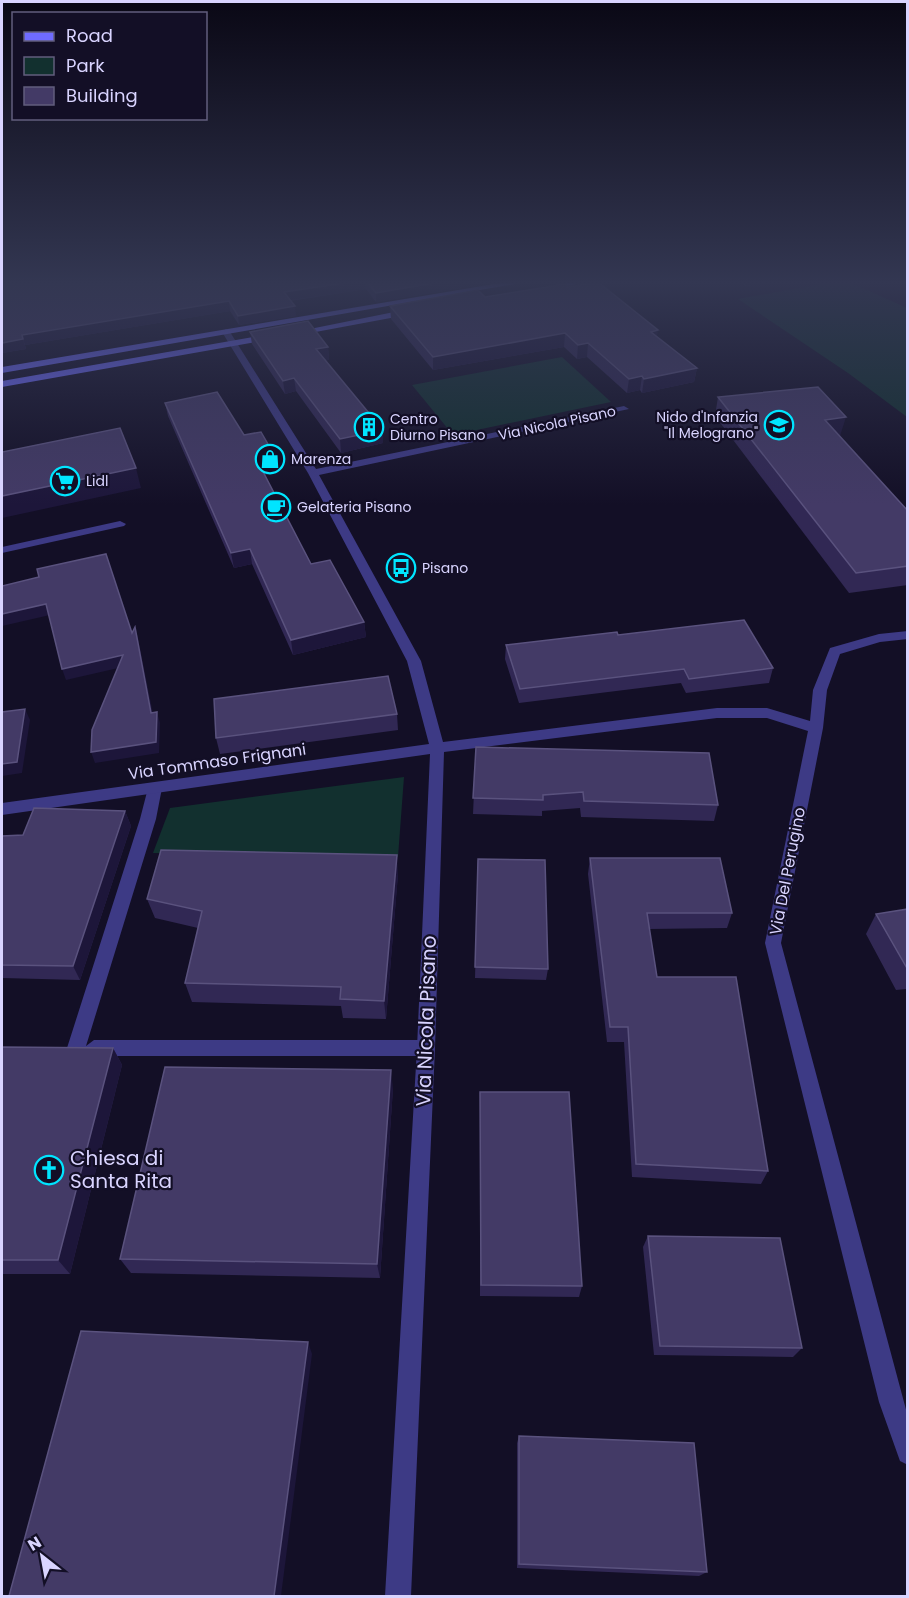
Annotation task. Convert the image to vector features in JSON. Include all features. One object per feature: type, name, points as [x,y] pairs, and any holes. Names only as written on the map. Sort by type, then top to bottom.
[{"type":"main road","points":[[2,370],[104,356]]},
{"type":"main road","points":[[2,384],[142,356]]},
{"type":"street","name":"Via Nicola Pisano","points":[[240,356],[313,473],[414,661],[437,748],[426,1048],[398,1596]]},
{"type":"street","name":"Via Nicola Pisano","points":[[313,473],[624,409]]},
{"type":"street","points":[[2,550],[120,524]]},
{"type":"street","name":"Via Del Perugino","points":[[908,634],[879,638],[835,651],[820,690],[816,728],[773,943],[899,1402],[908,1453]]},
{"type":"street","points":[[437,748],[717,713],[767,713],[816,728]]},
{"type":"street","name":"Via Tommaso Frignani","points":[[2,809],[437,748]]},
{"type":"street","points":[[76,1048],[148,819],[155,788]]},
{"type":"street","points":[[55,1048],[426,1048]]},
{"type":"green space","points":[[822,356],[907,356],[907,417]]},
{"type":"green space","points":[[562,357],[611,402],[453,435],[412,385]]},
{"type":"green space","points":[[404,777],[398,857],[153,853],[170,808]]},
{"type":"building","points":[[266,356],[321,356],[383,430],[340,439],[294,378],[283,381]]},
{"type":"building","points":[[602,356],[681,356],[697,368],[644,379],[642,376],[629,379]]},
{"type":"building","points":[[818,387],[846,417],[825,420],[908,511],[908,566],[856,573],[718,397]]},
{"type":"building","points":[[217,392],[244,435],[261,432],[276,458],[258,462],[311,564],[330,560],[364,622],[291,640],[250,549],[231,553],[165,403]]},
{"type":"building","points":[[120,428],[136,468],[2,496],[2,452]]},
{"type":"building","points":[[106,554],[132,633],[135,627],[151,713],[157,712],[156,742],[91,752],[92,730],[123,655],[62,669],[46,604],[2,614],[2,586],[39,577],[37,569]]},
{"type":"building","points":[[744,620],[773,668],[689,679],[684,669],[520,689],[506,645],[617,632],[618,635]]},
{"type":"building","points":[[388,676],[397,714],[216,738],[214,699]]},
{"type":"building","points":[[25,709],[17,762],[2,764],[2,712]]},
{"type":"building","points":[[476,747],[709,753],[718,805],[584,801],[583,792],[543,795],[543,800],[473,798]]},
{"type":"building","points":[[34,808],[125,811],[73,966],[2,965],[2,836],[23,835]]},
{"type":"building","points":[[161,850],[397,855],[384,1001],[340,999],[341,987],[185,983],[202,911],[147,899]]},
{"type":"building","points":[[590,858],[720,858],[732,913],[647,913],[657,977],[736,977],[768,1171],[636,1164],[628,1027],[610,1027]]},
{"type":"building","points":[[478,859],[545,860],[548,969],[475,967]]},
{"type":"building","points":[[908,909],[908,970],[876,914]]},
{"type":"building","name":"Chiesa di Santa Rita","points":[[2,1047],[113,1048],[58,1260],[2,1260]]},
{"type":"building","points":[[165,1067],[391,1070],[377,1264],[120,1259]]},
{"type":"building","points":[[480,1092],[569,1092],[582,1286],[481,1285]]},
{"type":"building","points":[[648,1236],[780,1238],[802,1348],[660,1346]]},
{"type":"building","points":[[81,1331],[308,1342],[274,1596],[9,1596]]},
{"type":"building","points":[[519,1436],[694,1443],[707,1572],[519,1564]]},
{"type":"place","name":"Nido d'Infanzia \"Il Melograno\"","points":[[779,425]]},
{"type":"place","name":"Centro Diurno Pisano","points":[[369,427]]},
{"type":"place","name":"Marenza","points":[[270,459]]},
{"type":"place","name":"Lidl","points":[[65,481]]},
{"type":"place","name":"Gelateria Pisano","points":[[276,507]]},
{"type":"place","name":"Pisano","points":[[401,568]]},
{"type":"place","name":"Chiesa di Santa Rita","points":[[49,1170]]}]
